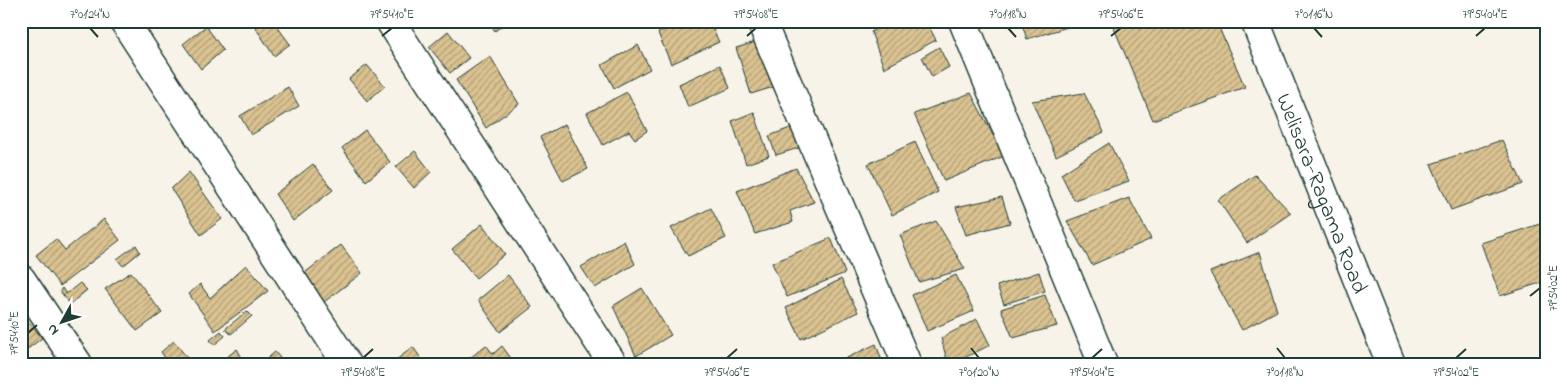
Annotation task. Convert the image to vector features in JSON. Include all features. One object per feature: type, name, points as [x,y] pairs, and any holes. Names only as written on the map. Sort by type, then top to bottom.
[{"type":"street","points":[[124,21],[347,364]]},
{"type":"street","points":[[761,21],[907,364]]},
{"type":"street","points":[[963,21],[1103,364]]},
{"type":"street","name":"Welisara-Ragama Road","points":[[1255,21],[1391,364]]},
{"type":"street","points":[[394,23],[613,364]]},
{"type":"street","points":[[21,279],[78,364]]},
{"type":"building","points":[[262,21],[273,21],[290,44],[274,56],[255,27]]},
{"type":"building","points":[[488,21],[508,21],[495,31]]},
{"type":"building","points":[[685,21],[709,21],[719,42],[671,64],[658,33]]},
{"type":"building","points":[[889,21],[926,21],[936,40],[884,68],[871,32]]},
{"type":"building","points":[[1021,21],[1088,21],[1027,39]]},
{"type":"building","points":[[1111,21],[1216,21],[1245,87],[1153,120]]},
{"type":"building","points":[[206,26],[223,50],[201,69],[183,44]]},
{"type":"building","points":[[448,31],[469,58],[450,73],[429,47]]},
{"type":"building","points":[[765,39],[783,84],[751,94],[736,48]]},
{"type":"building","points":[[638,45],[650,69],[614,88],[602,65]]},
{"type":"building","points":[[939,47],[949,67],[932,77],[922,57]]},
{"type":"building","points":[[490,56],[519,104],[486,128],[456,80]]},
{"type":"building","points":[[367,65],[385,86],[367,101],[349,79]]},
{"type":"building","points":[[720,65],[730,88],[688,107],[679,84]]},
{"type":"building","points":[[288,87],[299,106],[251,135],[240,116]]},
{"type":"building","points":[[627,92],[647,131],[635,139],[629,131],[603,145],[587,113]]},
{"type":"building","points":[[971,93],[1004,156],[944,181],[914,114]]},
{"type":"building","points":[[1084,93],[1104,132],[1056,156],[1032,101]]},
{"type":"building","points":[[754,112],[769,156],[746,164],[732,121]]},
{"type":"building","points":[[565,124],[588,169],[563,181],[540,137]]},
{"type":"building","points":[[798,125],[805,146],[776,155],[769,136]]},
{"type":"building","points":[[365,130],[390,162],[366,181],[342,148]]},
{"type":"building","points":[[1502,140],[1523,184],[1451,210],[1431,164]]},
{"type":"building","points":[[915,142],[938,192],[892,215],[868,164]]},
{"type":"building","points":[[1109,143],[1129,181],[1074,200],[1061,174]]},
{"type":"building","points":[[415,151],[431,172],[414,188],[396,167]]},
{"type":"building","points":[[313,164],[333,190],[293,221],[275,194]]},
{"type":"building","points":[[796,168],[814,202],[790,211],[793,222],[755,234],[737,191]]},
{"type":"building","points":[[189,172],[222,219],[201,235],[171,189]]},
{"type":"building","points":[[1255,175],[1291,213],[1247,243],[1218,200]]},
{"type":"building","points":[[1002,197],[1010,223],[966,235],[956,207]]},
{"type":"building","points":[[1129,198],[1151,239],[1092,265],[1067,221]]},
{"type":"building","points":[[711,208],[726,238],[688,256],[671,228]]},
{"type":"building","points":[[104,219],[120,240],[60,286],[36,255],[56,239],[65,250]]},
{"type":"building","points":[[936,221],[965,269],[919,282],[900,235]]},
{"type":"building","points":[[1546,222],[1546,281],[1500,296],[1481,243]]},
{"type":"building","points":[[482,224],[505,254],[476,278],[452,249]]},
{"type":"building","points":[[831,238],[845,273],[787,297],[772,263]]},
{"type":"building","points":[[624,241],[635,264],[595,288],[581,267]]},
{"type":"building","points":[[136,245],[140,252],[123,266],[117,259]]},
{"type":"building","points":[[341,245],[362,273],[324,302],[302,275]]},
{"type":"building","points":[[1260,252],[1277,311],[1242,330],[1210,272]]},
{"type":"building","points":[[246,265],[268,291],[215,331],[189,294],[200,284],[210,298]]},
{"type":"building","points":[[131,272],[162,313],[137,331],[105,289]]},
{"type":"building","points":[[1039,272],[1045,291],[1004,304],[997,286]]},
{"type":"building","points":[[508,275],[532,307],[500,332],[478,300]]},
{"type":"building","points":[[956,275],[974,311],[927,331],[912,295]]},
{"type":"building","points":[[841,279],[858,312],[801,339],[786,308]]},
{"type":"building","points":[[80,283],[87,290],[70,304],[60,291],[62,288],[66,294]]},
{"type":"building","points":[[642,288],[671,335],[636,356],[613,306]]},
{"type":"building","points":[[1045,295],[1057,326],[1013,338],[1001,309]]},
{"type":"building","points":[[247,311],[252,316],[231,334],[225,329]]},
{"type":"building","points":[[25,317],[42,338],[21,354],[21,320]]},
{"type":"building","points":[[977,319],[990,345],[952,364],[948,364],[941,338]]},
{"type":"building","points":[[221,331],[225,336],[214,345],[210,340]]},
{"type":"building","points":[[174,341],[192,364],[169,364],[161,352]]},
{"type":"building","points":[[876,344],[883,364],[834,364]]},
{"type":"building","points":[[486,345],[493,354],[502,346],[513,361],[509,364],[475,364],[470,358]]},
{"type":"building","points":[[413,347],[425,364],[391,364]]},
{"type":"building","points":[[237,349],[241,356],[233,364],[218,364]]},
{"type":"building","points":[[275,352],[280,358],[274,364],[261,364]]}]
